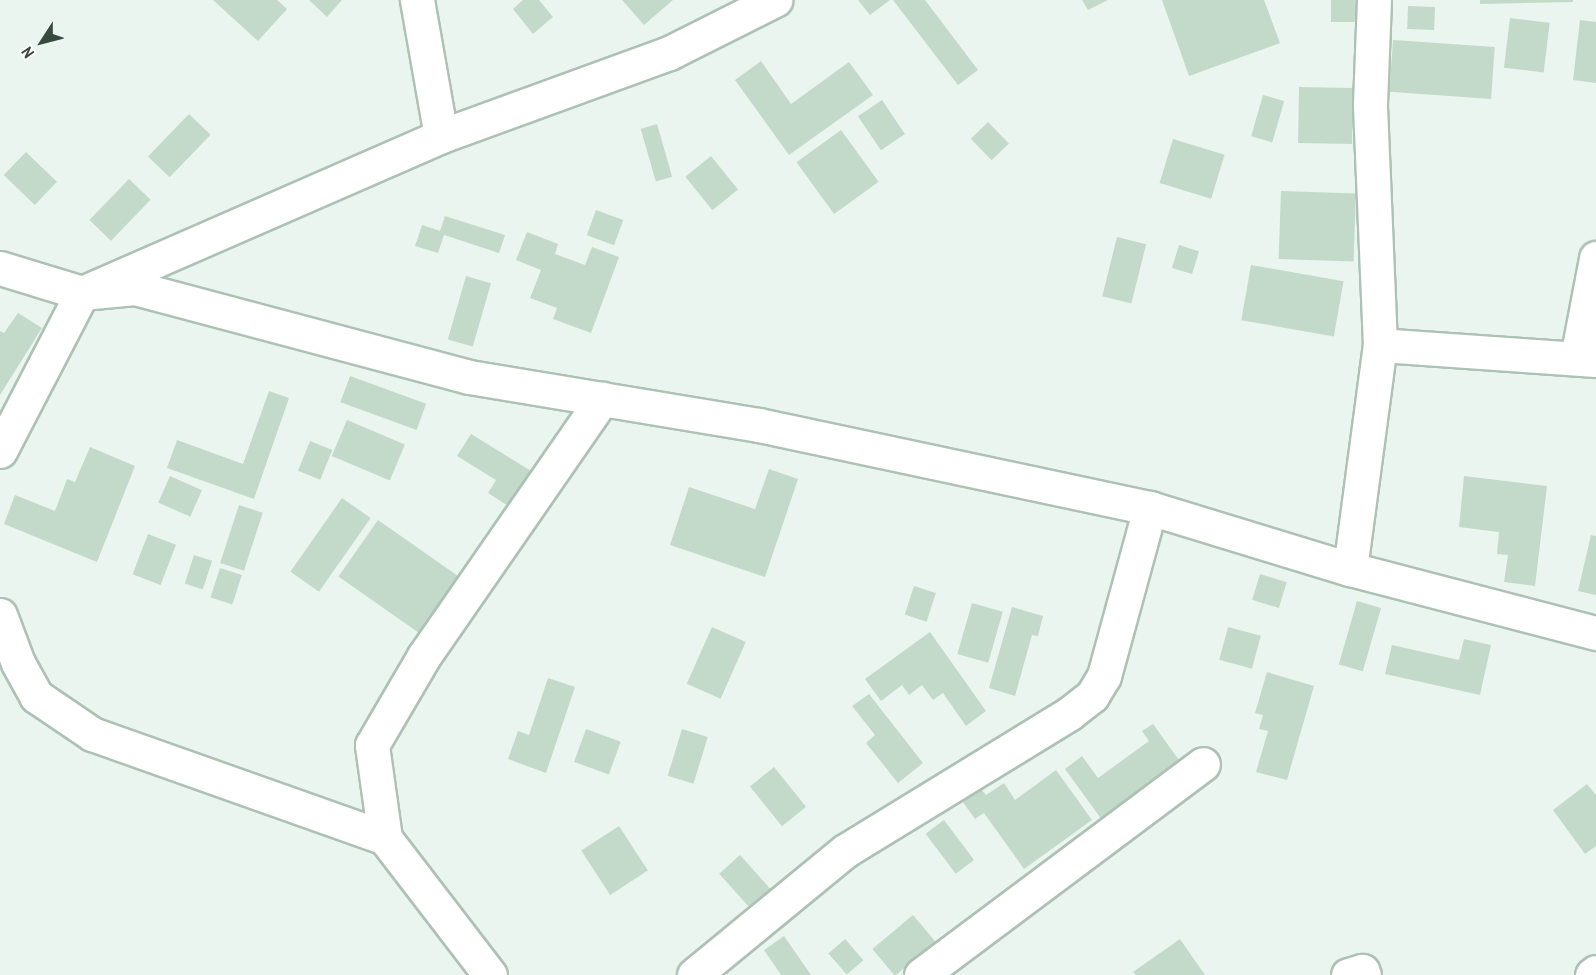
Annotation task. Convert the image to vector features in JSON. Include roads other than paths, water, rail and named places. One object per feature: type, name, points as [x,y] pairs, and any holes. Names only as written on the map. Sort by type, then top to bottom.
[{"type":"street","points":[[417,0],[441,136]]},
{"type":"street","points":[[0,451],[82,293],[441,136],[669,53],[775,0]]},
{"type":"street","points":[[1350,569],[1380,345],[1370,104],[1374,0]]},
{"type":"street","points":[[1380,345],[1587,359],[1596,258]]},
{"type":"street","points":[[0,268],[82,293],[135,288],[468,377],[759,425],[1150,508],[1350,569],[1596,633]]},
{"type":"street","points":[[490,975],[385,838],[372,745],[424,656],[602,399]]},
{"type":"street","points":[[694,975],[845,851],[1070,713],[1092,696],[1104,676],[1150,508]]},
{"type":"street","points":[[0,615],[18,663],[36,696],[92,734],[385,838]]},
{"type":"street","points":[[921,975],[1203,764]]},
{"type":"street","points":[[1348,975],[1362,972],[1364,975]]}]
